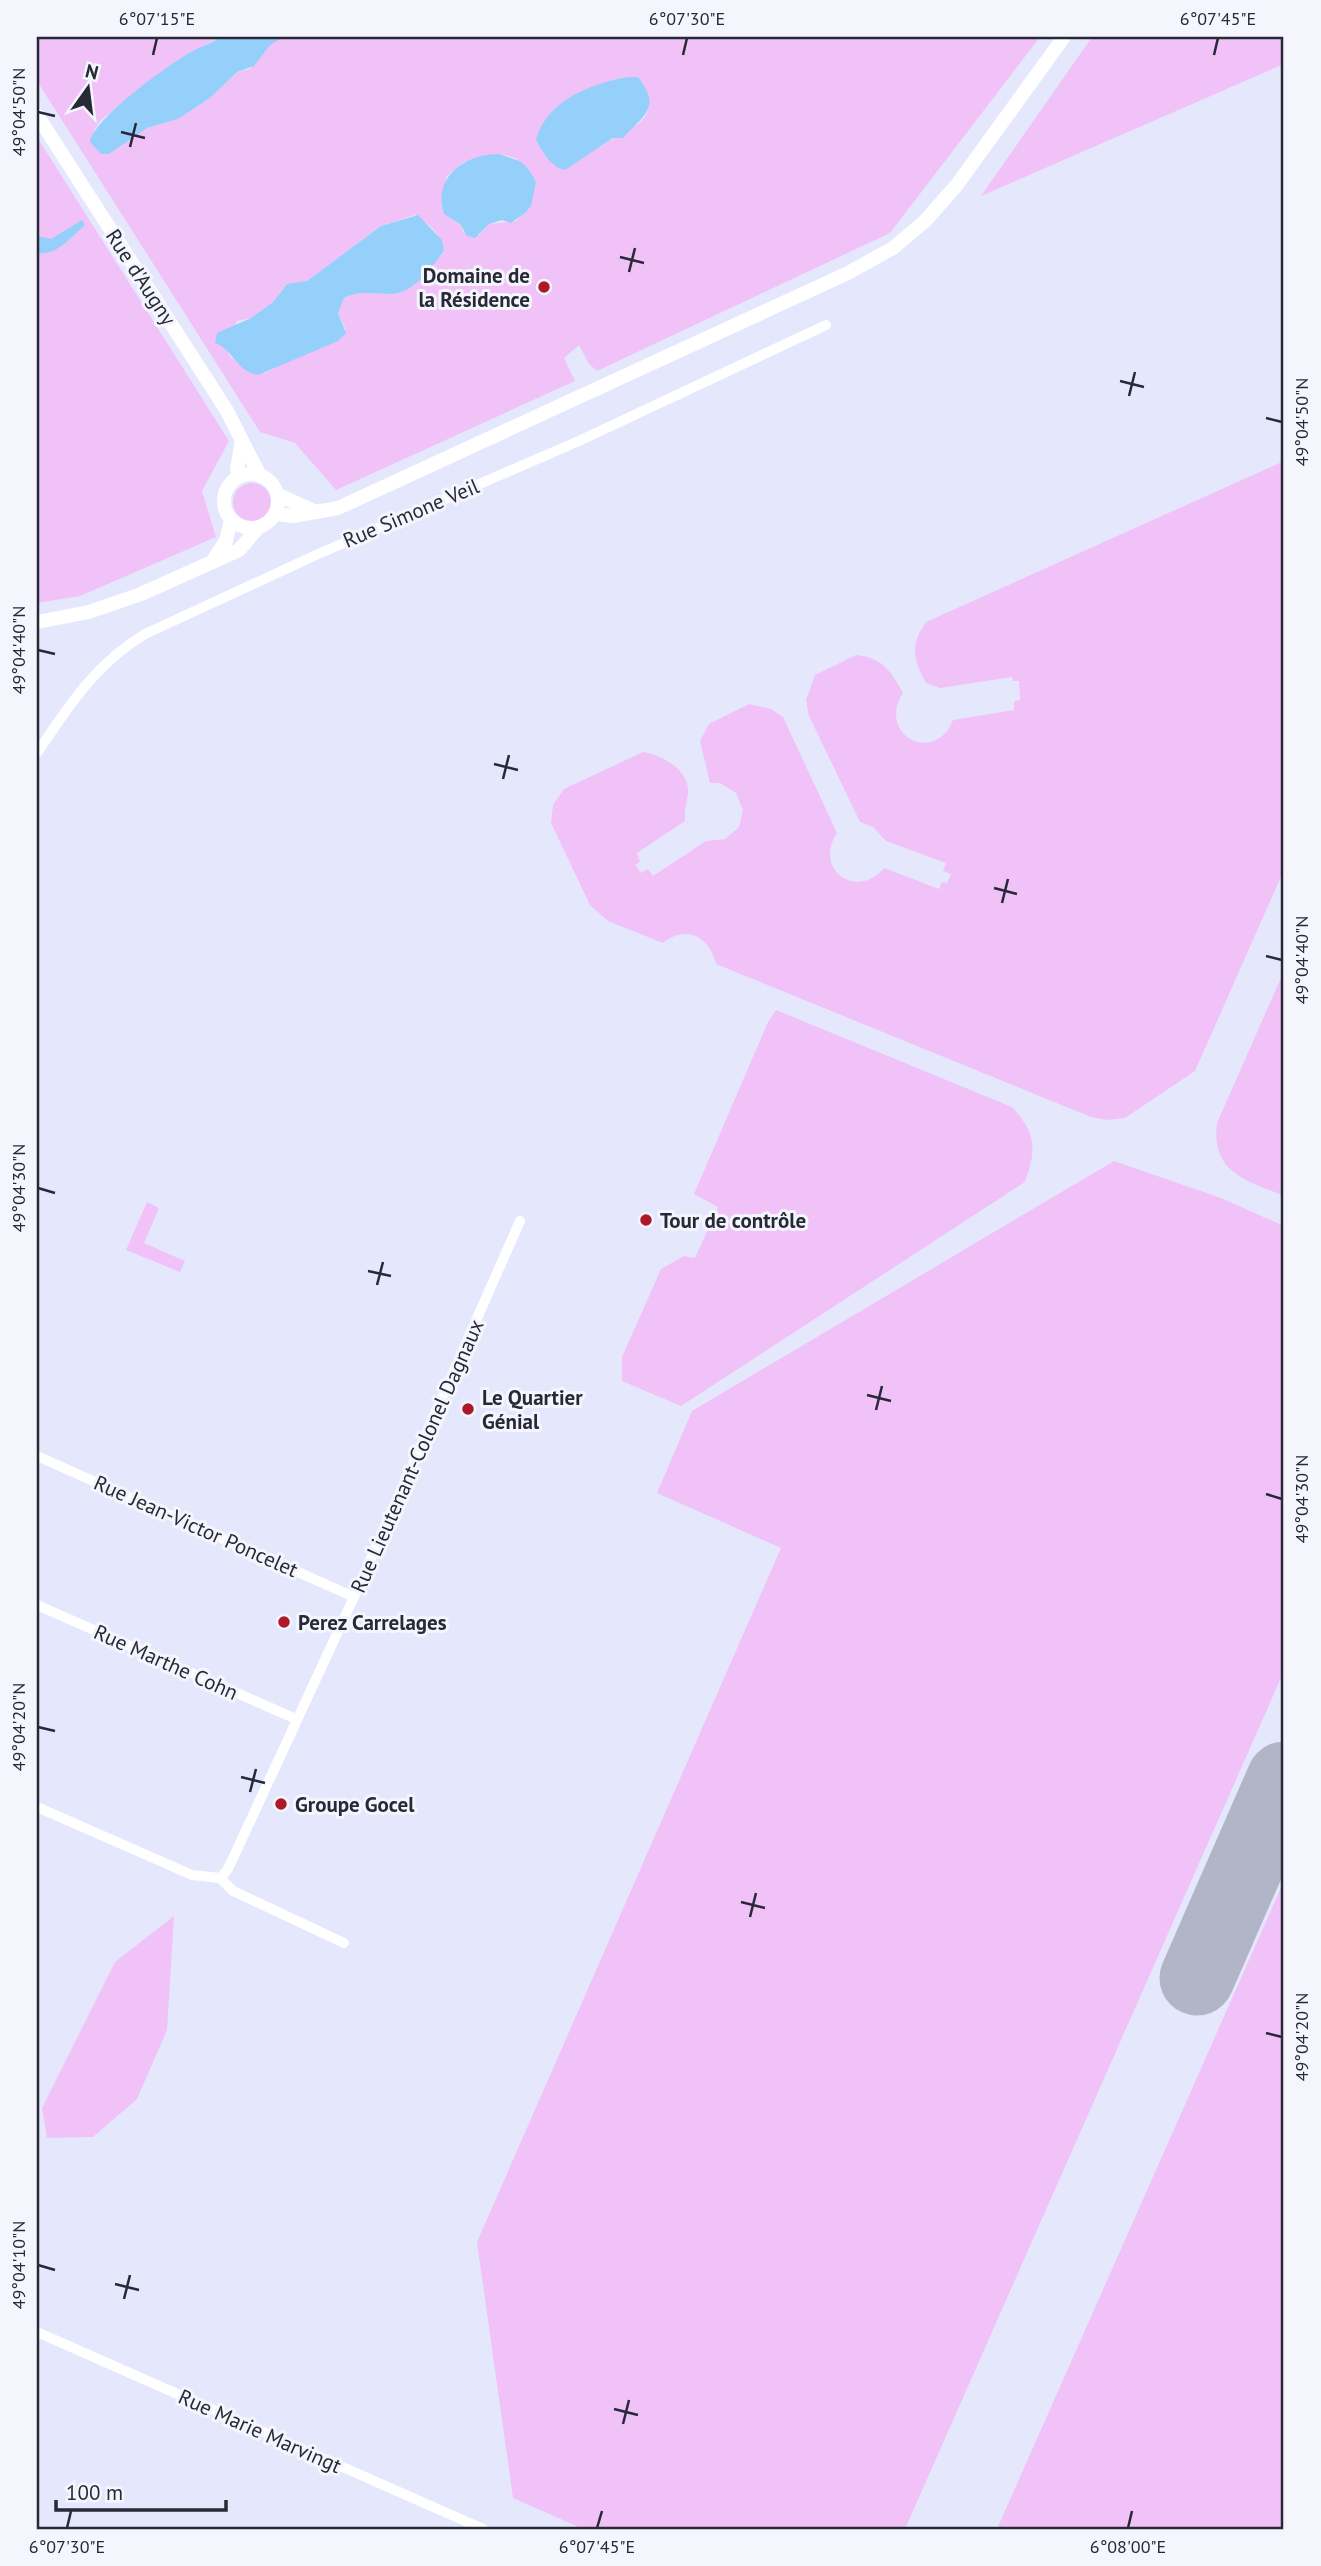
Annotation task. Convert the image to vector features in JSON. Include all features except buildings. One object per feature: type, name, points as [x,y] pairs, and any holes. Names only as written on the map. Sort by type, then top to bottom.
[{"type":"main road","points":[[37,622],[89,612],[141,594],[211,563],[239,550],[258,528],[276,514],[293,516],[338,508],[848,273],[893,248],[925,221],[956,186],[1064,37]]},
{"type":"main road","name":"Rue d'Augny","points":[[37,115],[227,411],[260,475]]},
{"type":"main road","points":[[239,477],[237,469],[242,441]]},
{"type":"main road","points":[[258,528],[242,527],[231,520],[224,507],[226,489],[239,477],[260,475],[271,482],[278,495],[276,514]]},
{"type":"main road","points":[[278,495],[317,513]]},
{"type":"main road","points":[[211,563],[226,541],[231,520]]},
{"type":"street","name":"Rue Simone Veil","points":[[37,754],[70,703],[99,668],[120,649],[145,634],[316,555],[581,440],[826,325]]},
{"type":"street","name":"Rue Lieutenant-Colonel Dagnaux","points":[[220,1878],[228,1869],[354,1597],[520,1221]]},
{"type":"street","name":"Rue Jean-Victor Poncelet","points":[[37,1456],[354,1597]]},
{"type":"street","name":"Rue Marthe Cohn","points":[[37,1605],[296,1719]]},
{"type":"street","points":[[37,1807],[192,1875],[220,1878],[233,1891],[344,1943]]},
{"type":"street","name":"Rue Marie Marvingt","points":[[37,2332],[483,2529]]},
{"type":"shaded area","points":[[37,37],[220,37],[178,60],[101,120],[94,130],[109,154],[147,128],[178,119],[210,98],[237,72],[250,69],[270,44],[283,37],[1040,37],[890,233],[597,371],[589,364],[579,345],[564,358],[575,381],[336,490],[295,443],[260,432],[37,81]],"holes":[[[638,77],[649,100],[645,116],[639,123],[599,147],[543,152],[541,146],[611,80]],[[499,154],[516,158],[531,206],[516,221],[489,224],[479,235],[463,232],[460,224],[445,214],[446,177],[464,162]],[[415,215],[438,235],[444,252],[419,279],[403,290],[387,294],[360,293],[344,298],[338,313],[346,330],[265,373],[231,358],[224,346],[237,321],[251,318],[273,302],[283,289],[307,281],[381,226]]]},
{"type":"shaded area","points":[[1092,37],[1284,37],[1284,64],[981,196]]},
{"type":"shaded area","points":[[37,137],[229,441],[202,491],[216,537],[80,596],[37,603]]},
{"type":"shaded area","points":[[1284,461],[1284,870],[1195,1071],[1125,1118],[1107,1120],[1091,1117],[716,964],[703,940],[696,936],[680,934],[663,943],[608,921],[590,905],[551,823],[553,805],[564,789],[643,752],[666,760],[680,771],[688,793],[685,821],[637,853],[640,862],[635,865],[641,873],[648,869],[653,876],[706,841],[725,839],[739,827],[743,810],[736,793],[720,783],[710,783],[700,741],[709,724],[749,704],[771,709],[783,717],[837,833],[831,846],[830,858],[834,869],[841,876],[850,881],[861,882],[884,868],[939,889],[942,882],[947,883],[951,874],[943,871],[946,863],[886,841],[873,827],[860,822],[809,716],[806,700],[815,675],[856,655],[880,663],[890,672],[903,693],[897,708],[897,721],[902,732],[911,740],[922,743],[934,741],[945,734],[953,720],[1014,710],[1014,701],[1020,700],[1019,681],[1013,681],[1012,677],[940,688],[926,683],[918,667],[915,652],[917,638],[926,622]]},
{"type":"shaded area","points":[[252,483],[265,489],[271,502],[265,515],[252,521],[239,515],[233,502],[239,489]]},
{"type":"shaded area","points":[[1284,971],[1284,1196],[1245,1179],[1226,1164],[1217,1140],[1217,1123]]},
{"type":"shaded area","points":[[776,1010],[1012,1107],[1030,1133],[1031,1160],[1025,1182],[681,1406],[622,1381],[622,1357],[661,1269],[684,1256],[695,1258],[718,1207],[694,1194],[768,1022]]},
{"type":"shaded area","points":[[1114,1161],[1221,1198],[1284,1226],[1284,1671],[905,2529],[583,2529],[513,2498],[477,2242],[781,1548],[657,1493],[692,1411]]},
{"type":"shaded area","points":[[147,1202],[159,1208],[144,1243],[185,1261],[180,1272],[126,1250]]},
{"type":"shaded area","points":[[1284,1881],[1284,2529],[997,2529]]},
{"type":"shaded area","points":[[174,1916],[167,2030],[137,2099],[93,2137],[47,2138],[42,2108],[115,1962]]},
{"type":"water","points":[[220,37],[283,37],[270,45],[254,66],[237,72],[210,98],[178,119],[147,128],[109,154],[101,154],[90,142],[105,119],[133,93],[180,59]]},
{"type":"water","points":[[627,77],[638,77],[649,96],[649,104],[643,117],[623,138],[613,138],[565,170],[551,162],[536,139],[550,114],[560,104],[585,89]]},
{"type":"water","points":[[499,154],[522,163],[532,175],[536,182],[531,206],[511,223],[502,220],[489,224],[475,238],[467,236],[460,224],[444,214],[443,189],[447,179],[463,163],[486,155]]},
{"type":"water","points":[[418,215],[442,240],[444,251],[420,280],[405,290],[388,294],[360,293],[344,298],[338,313],[346,333],[338,341],[258,375],[239,365],[226,350],[215,343],[217,333],[251,318],[273,302],[287,284],[307,281],[381,226]]},
{"type":"water","points":[[82,220],[85,225],[63,245],[51,252],[37,253],[37,236],[51,239]]},
{"type":"runway","points":[[1197,1978],[1284,1779]]},
{"type":"place","name":"Domaine de la Résidence","points":[[544,287]]},
{"type":"place","name":"Tour de contrôle","points":[[646,1220]]},
{"type":"place","name":"Le Quartier Génial","points":[[468,1409]]},
{"type":"place","name":"Perez Carrelages","points":[[284,1622]]},
{"type":"place","name":"Groupe Gocel","points":[[281,1804]]}]
